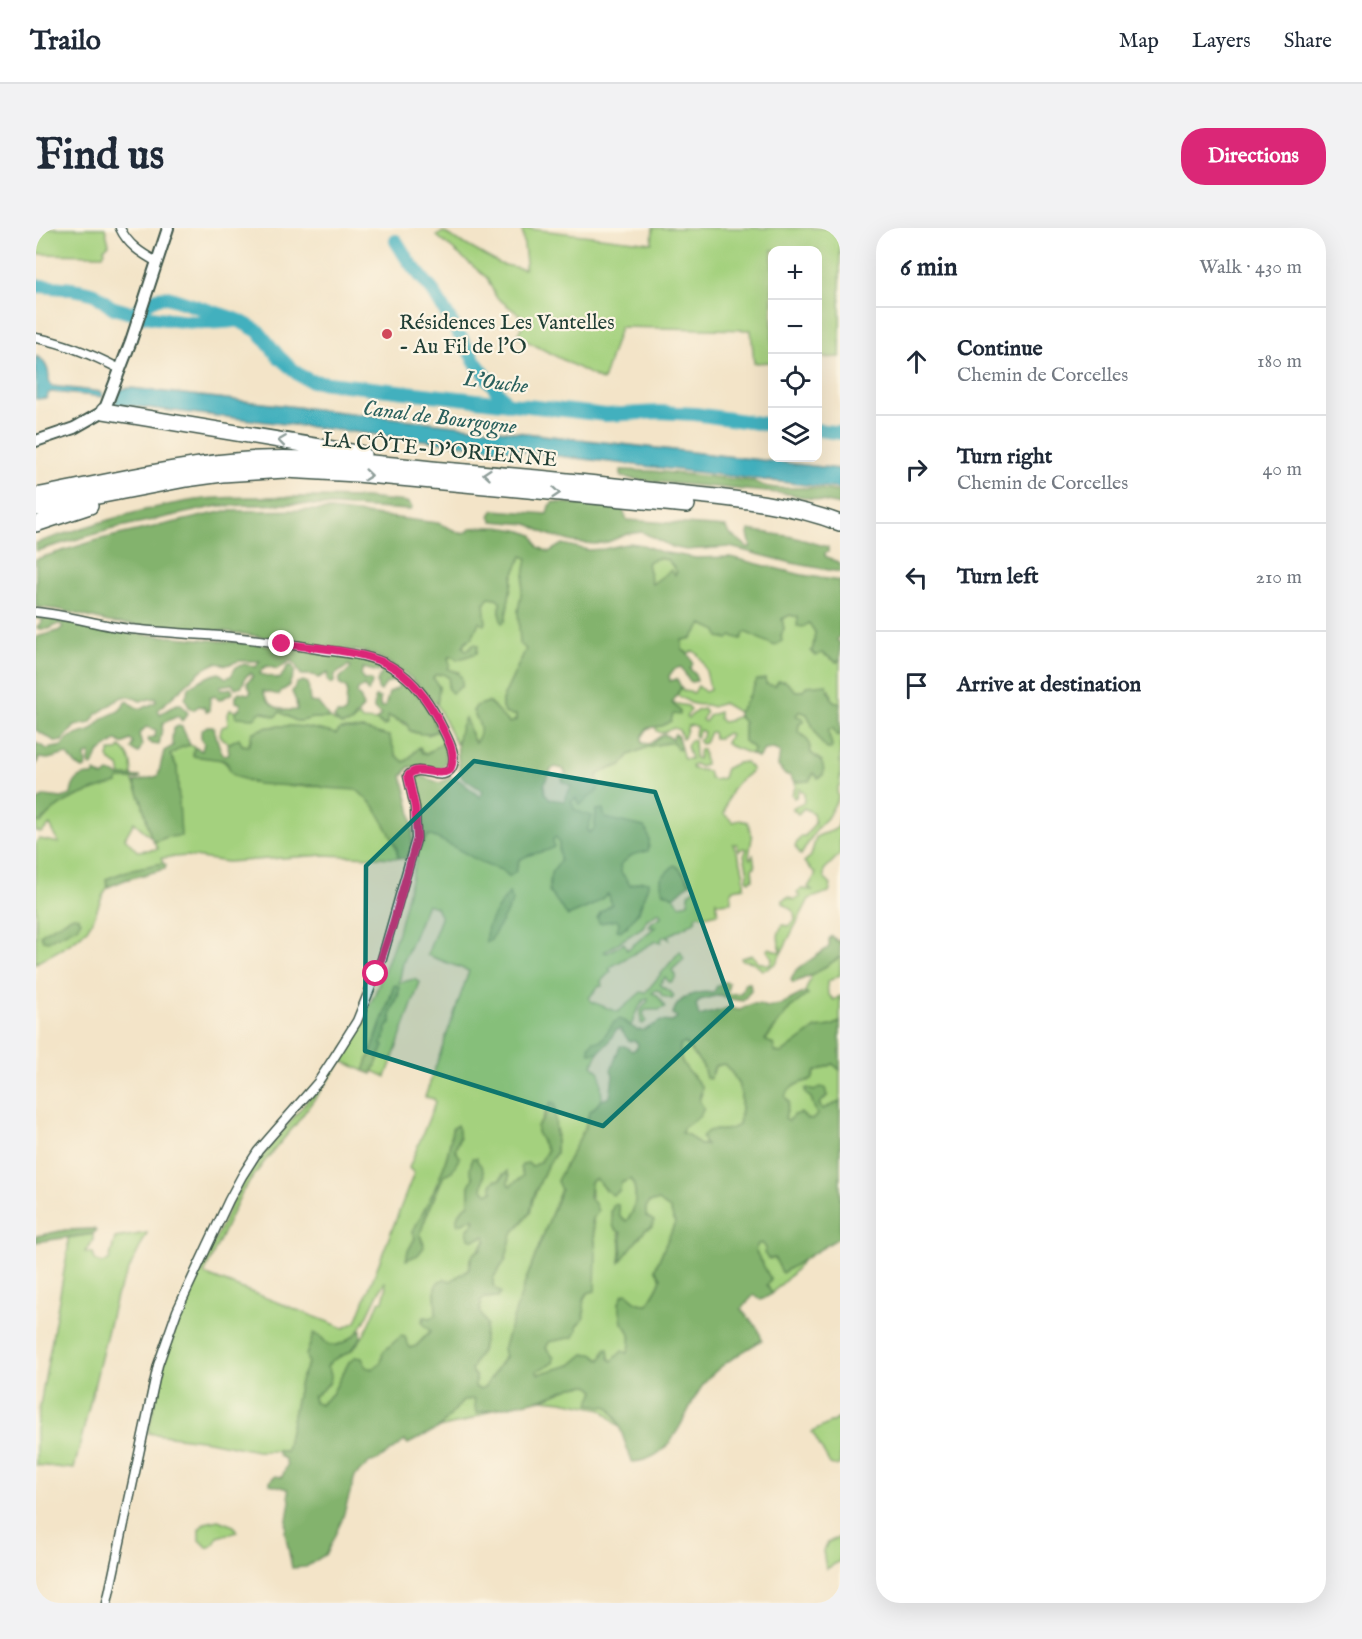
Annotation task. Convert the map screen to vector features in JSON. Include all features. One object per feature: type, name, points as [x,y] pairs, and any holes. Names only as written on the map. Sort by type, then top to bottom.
[{"type":"highway","points":[[106,408],[248,436],[464,471]]},
{"type":"highway","name":"LA CÔTE-D'ORIENNE","points":[[36,496],[188,467],[260,459],[352,461],[608,485],[735,501],[807,512],[840,523]]},
{"type":"highway","name":"LA CÔTE-D'ORIENNE","points":[[36,508],[222,474],[310,470],[756,511],[802,518],[840,530]]},
{"type":"highway","points":[[36,524],[154,485]]},
{"type":"highway","points":[[735,501],[840,511]]},
{"type":"main road","points":[[36,441],[74,428],[106,408],[168,228]]},
{"type":"street","points":[[120,228],[125,239],[155,267]]},
{"type":"street","points":[[36,338],[54,341],[90,353],[120,369]]},
{"type":"street","points":[[36,612],[128,629],[223,636],[372,658],[390,665],[407,678],[427,700],[449,742],[453,756],[450,770],[442,774],[416,770],[408,776],[415,807],[417,838],[382,959],[357,1021],[318,1082],[258,1151],[242,1176],[177,1311],[158,1365],[107,1603]]},
{"type":"highlighted area","points":[[474,761],[655,792],[732,1006],[603,1126],[365,1051],[366,866]]},
{"type":"green space","points":[[36,228],[105,228],[109,244],[104,249],[103,255],[36,254]]},
{"type":"green space","points":[[522,228],[652,243],[653,228],[840,228],[840,357],[822,358],[822,246],[768,246],[768,362],[754,363],[751,330],[620,327],[603,381],[517,336],[525,319],[496,297],[487,278],[437,236],[443,232],[500,264],[524,269],[526,263]]},
{"type":"green space","points":[[621,470],[754,481],[774,488],[811,488],[840,492],[840,505],[789,494],[621,477]]},
{"type":"green space","points":[[254,497],[365,498],[407,502],[412,508],[410,510],[294,504],[218,506],[120,527],[36,551],[36,543],[119,517],[182,502]]},
{"type":"green space","points":[[553,502],[622,507],[627,520],[726,527],[729,534],[747,548],[751,547],[749,530],[793,537],[828,547],[825,556],[840,563],[840,572],[792,563],[730,547],[686,550],[672,547],[642,532],[595,544],[573,542],[547,534],[528,524],[492,521],[490,515],[494,510],[547,514]]},
{"type":"green space","points":[[331,510],[438,523],[460,533],[467,532],[471,528],[502,528],[533,535],[538,547],[549,552],[562,544],[588,550],[630,543],[661,552],[696,558],[730,557],[802,575],[840,581],[840,634],[837,640],[840,643],[840,659],[837,662],[822,653],[816,656],[811,651],[815,632],[809,623],[803,627],[797,626],[798,617],[790,615],[782,619],[784,629],[781,635],[782,641],[775,646],[745,632],[741,639],[732,636],[728,639],[719,637],[717,631],[702,624],[692,638],[682,640],[682,650],[688,653],[693,663],[690,669],[697,681],[691,682],[681,667],[674,669],[669,676],[670,681],[677,679],[681,687],[672,703],[680,711],[680,715],[673,714],[671,721],[662,726],[648,728],[642,737],[642,743],[649,744],[664,734],[672,739],[675,734],[681,749],[677,749],[673,742],[650,746],[629,755],[622,765],[603,771],[597,776],[598,790],[580,805],[576,798],[571,801],[574,809],[592,816],[587,831],[589,833],[595,828],[596,810],[603,809],[605,818],[644,827],[647,833],[648,851],[632,855],[620,865],[621,872],[630,885],[642,881],[649,882],[635,916],[620,931],[617,930],[619,923],[617,920],[599,923],[597,918],[612,904],[608,894],[593,905],[568,916],[549,891],[551,873],[560,861],[559,843],[556,837],[553,839],[554,847],[519,860],[516,871],[509,877],[501,870],[484,864],[429,835],[419,848],[423,824],[414,777],[418,775],[440,783],[451,777],[459,780],[480,797],[483,791],[462,777],[460,773],[458,745],[465,718],[475,743],[480,734],[479,723],[473,711],[476,706],[488,702],[510,723],[516,720],[516,715],[506,714],[502,708],[502,700],[526,649],[520,644],[518,611],[527,558],[522,556],[513,575],[505,621],[502,623],[500,617],[500,601],[489,597],[484,603],[486,623],[484,625],[479,622],[472,638],[466,641],[463,647],[466,651],[474,644],[478,645],[477,653],[457,660],[452,656],[448,658],[450,664],[448,669],[460,674],[462,686],[452,693],[448,689],[449,678],[443,674],[435,675],[433,678],[439,687],[437,705],[406,675],[370,653],[222,631],[182,630],[109,622],[61,610],[36,607],[36,559],[101,539],[225,511]],"holes":[[[659,558],[668,560],[677,572],[675,575],[671,570],[652,584],[647,564]],[[555,767],[563,769],[566,773],[562,778],[563,782],[571,786],[564,801],[550,799],[545,793],[544,784]]]},
{"type":"green space","points":[[522,556],[528,558],[525,570],[526,649],[502,700],[502,708],[506,714],[516,715],[516,720],[510,723],[502,718],[493,705],[473,711],[481,728],[481,735],[475,743],[465,718],[456,744],[437,705],[439,687],[433,678],[435,675],[444,674],[449,678],[448,685],[459,672],[448,669],[448,658],[452,656],[457,660],[466,651],[463,647],[466,641],[472,638],[489,596],[500,601],[500,617],[505,621],[513,575]]},
{"type":"green space","points":[[659,558],[668,560],[677,571],[675,576],[671,571],[652,584],[647,564]]},
{"type":"green space","points":[[36,615],[66,619],[92,628],[128,633],[258,644],[341,656],[371,661],[382,668],[378,672],[363,668],[361,674],[363,680],[371,680],[372,683],[368,692],[364,686],[358,690],[357,694],[363,707],[351,723],[341,725],[334,718],[337,714],[344,714],[346,711],[347,689],[339,684],[340,678],[351,668],[349,665],[335,675],[334,682],[331,684],[327,680],[328,673],[318,678],[314,675],[301,675],[294,662],[290,661],[277,669],[267,666],[262,669],[260,674],[280,679],[288,666],[292,665],[295,671],[288,687],[279,695],[263,691],[272,705],[286,710],[297,710],[292,692],[297,683],[303,681],[308,683],[310,702],[318,703],[330,718],[296,721],[280,712],[275,717],[262,711],[254,718],[236,717],[235,712],[241,704],[236,702],[236,696],[239,692],[248,694],[251,692],[247,683],[253,676],[251,673],[246,676],[242,686],[235,688],[232,684],[220,686],[221,690],[231,688],[233,693],[219,700],[215,696],[210,698],[209,711],[199,706],[193,710],[185,698],[190,686],[219,673],[226,678],[231,676],[236,667],[245,664],[256,667],[260,661],[239,661],[227,665],[216,663],[203,669],[158,710],[160,714],[181,704],[188,713],[182,721],[178,716],[163,723],[159,745],[148,741],[149,738],[155,737],[156,730],[146,727],[139,734],[142,746],[138,753],[131,749],[133,742],[130,740],[123,744],[117,740],[98,753],[91,766],[90,754],[85,755],[86,767],[83,769],[76,765],[67,754],[48,759],[39,758],[36,765],[36,743],[47,749],[62,746],[71,737],[92,730],[104,718],[119,711],[125,702],[128,701],[142,708],[156,702],[156,698],[140,701],[132,697],[122,697],[97,714],[90,723],[75,726],[62,741],[56,742],[36,730],[36,637],[58,631],[63,627],[60,623],[49,629],[39,629],[37,627],[43,620],[36,618]]},
{"type":"green space","points":[[789,615],[798,617],[798,626],[809,622],[815,632],[813,648],[837,662],[840,659],[840,703],[833,701],[830,689],[796,691],[785,681],[775,686],[766,684],[765,679],[747,697],[747,703],[738,712],[723,703],[712,707],[694,704],[677,696],[681,687],[684,691],[694,693],[698,686],[705,692],[710,690],[705,669],[698,654],[694,651],[688,653],[682,650],[682,640],[692,638],[701,624],[732,636],[745,632],[781,636],[784,629],[782,619]]},
{"type":"green space","points":[[384,669],[417,694],[430,712],[437,731],[426,734],[416,733],[409,730],[407,723],[388,716],[386,726],[376,721],[381,715],[374,709],[375,697],[380,698],[380,707],[385,707],[389,693],[399,687],[397,682],[389,682],[381,691],[378,689],[377,682]]},
{"type":"green space","points":[[765,679],[766,684],[775,686],[778,681],[785,681],[796,691],[803,691],[806,686],[826,684],[833,701],[840,703],[840,735],[836,735],[833,728],[828,732],[831,749],[827,749],[819,740],[807,714],[799,711],[796,716],[803,718],[798,732],[806,738],[811,753],[823,765],[823,775],[818,778],[814,773],[809,781],[794,782],[778,766],[780,752],[773,749],[764,750],[758,758],[751,754],[754,749],[744,741],[744,722],[738,716],[738,712],[757,680]]},
{"type":"green space","points":[[672,703],[688,706],[691,710],[686,716],[688,718],[698,710],[704,709],[706,713],[702,720],[705,722],[710,715],[719,712],[722,722],[738,716],[744,722],[744,741],[754,749],[751,754],[726,743],[730,734],[727,733],[714,738],[713,732],[710,732],[705,743],[701,744],[698,740],[703,737],[704,732],[700,730],[696,737],[694,735],[697,727],[693,725],[688,726],[684,738],[679,730],[674,728],[661,733],[657,731],[655,726],[662,726],[679,711]]},
{"type":"green space","points":[[231,709],[235,712],[236,717],[257,714],[261,711],[270,715],[280,712],[296,721],[330,718],[341,725],[351,723],[359,716],[362,720],[376,721],[383,726],[388,724],[388,716],[428,735],[437,731],[444,743],[427,754],[422,753],[420,747],[404,762],[396,755],[389,736],[342,735],[283,726],[252,733],[248,746],[242,745],[239,738],[228,744],[220,734],[222,727],[228,725],[227,714]]},
{"type":"green space","points":[[799,711],[807,714],[819,740],[832,746],[828,732],[830,728],[833,728],[836,735],[840,735],[838,798],[801,855],[795,846],[801,836],[805,836],[815,823],[813,813],[804,808],[798,814],[792,808],[804,802],[804,793],[799,789],[796,797],[794,798],[792,794],[796,786],[794,782],[809,781],[822,761],[811,753],[807,740],[798,732],[799,724],[796,716]]},
{"type":"green space","points":[[178,726],[182,727],[190,745],[170,755],[177,767],[181,836],[167,837],[154,842],[134,782],[158,776],[164,751],[173,746],[173,729]]},
{"type":"green space","points":[[207,726],[213,726],[224,755],[229,754],[228,744],[239,738],[242,745],[248,746],[252,733],[261,729],[294,726],[336,734],[340,729],[363,729],[389,736],[396,755],[404,762],[419,747],[422,753],[427,754],[444,743],[446,762],[442,768],[409,767],[402,776],[413,830],[410,851],[405,859],[398,858],[397,849],[374,806],[357,790],[324,788],[318,785],[257,784],[235,776],[223,760],[193,756],[194,747],[202,751],[204,743],[201,731]]},
{"type":"green space","points":[[691,740],[694,740],[695,758],[698,759],[700,749],[703,749],[705,764],[700,767],[695,764],[692,766],[693,769],[708,771],[710,778],[714,780],[723,778],[726,768],[737,763],[746,762],[752,770],[735,786],[724,814],[733,822],[739,820],[748,822],[752,838],[749,856],[750,859],[753,855],[755,867],[752,868],[753,879],[749,881],[747,879],[744,855],[747,849],[743,848],[739,851],[737,844],[733,844],[742,865],[744,887],[733,889],[731,902],[718,903],[716,901],[718,913],[697,915],[695,922],[668,935],[669,939],[666,936],[662,937],[661,942],[656,941],[612,966],[609,969],[611,971],[601,981],[602,986],[598,987],[589,998],[592,1002],[618,1012],[641,992],[645,993],[680,951],[684,959],[672,970],[676,977],[672,982],[665,977],[660,984],[673,994],[672,999],[662,996],[660,991],[656,990],[652,993],[657,995],[665,1007],[659,1010],[646,1010],[643,1013],[646,1021],[643,1024],[640,1011],[648,999],[644,1000],[631,1026],[625,1021],[590,1052],[599,1052],[592,1065],[600,1072],[602,1100],[589,1113],[585,1128],[557,1181],[561,1189],[526,1280],[505,1356],[485,1387],[479,1389],[475,1387],[471,1371],[483,1347],[483,1333],[487,1325],[480,1312],[481,1301],[485,1298],[498,1297],[501,1293],[493,1286],[493,1278],[505,1261],[512,1234],[530,1213],[533,1199],[546,1168],[556,1153],[557,1132],[554,1122],[556,1109],[546,1110],[537,1132],[547,1151],[531,1170],[510,1186],[509,1176],[503,1174],[493,1191],[488,1193],[482,1189],[484,1176],[474,1178],[469,1186],[469,1204],[458,1214],[475,1220],[468,1231],[473,1240],[485,1236],[486,1240],[470,1260],[469,1269],[435,1288],[436,1315],[430,1318],[424,1317],[422,1321],[431,1330],[416,1346],[381,1362],[372,1369],[349,1362],[332,1394],[320,1405],[314,1402],[313,1397],[329,1384],[327,1366],[331,1361],[351,1351],[360,1340],[379,1302],[383,1301],[385,1282],[364,1323],[350,1341],[328,1346],[322,1338],[300,1381],[286,1451],[257,1451],[209,1441],[148,1433],[162,1368],[176,1325],[230,1207],[245,1178],[328,1075],[362,1021],[375,994],[398,932],[419,848],[429,834],[508,874],[516,871],[519,860],[530,853],[549,850],[556,837],[559,843],[560,861],[551,873],[550,891],[568,916],[593,905],[608,894],[612,904],[600,913],[600,923],[617,920],[627,927],[630,920],[639,912],[648,883],[642,881],[630,885],[621,872],[620,865],[632,855],[644,827],[605,818],[596,810],[595,828],[589,833],[584,815],[574,809],[571,801],[575,798],[579,804],[599,783],[597,776],[603,771],[622,765],[629,755],[650,746],[673,742],[677,749],[681,749],[684,759],[691,759],[687,746]],"holes":[[[678,867],[695,887],[689,894],[688,903],[680,905],[674,897],[663,892]],[[427,904],[436,907],[441,918],[427,955],[469,971],[425,1097],[434,1099],[435,1103],[409,1168],[414,1173],[356,1322],[344,1328],[204,1274],[242,1192],[342,1061],[364,1071],[394,986],[399,994],[391,1013],[391,1023],[386,1029],[385,1039],[381,1044],[384,1046],[373,1071],[386,1077],[420,982],[414,979],[399,983],[403,963]],[[659,912],[662,916],[649,927],[655,927],[627,950],[624,943],[607,953],[604,952],[643,927],[647,919]],[[452,1129],[460,1137],[448,1172],[444,1175],[422,1227],[420,1235],[424,1244],[407,1259],[408,1251],[415,1238],[413,1232],[438,1182]]]},
{"type":"green space","points":[[190,745],[194,747],[193,756],[221,760],[231,772],[286,785],[337,787],[359,791],[372,802],[384,821],[398,858],[324,855],[227,862],[187,856],[161,858],[163,863],[133,869],[106,879],[108,887],[93,920],[85,931],[72,942],[36,963],[36,842],[40,839],[59,843],[50,825],[41,833],[36,831],[36,820],[41,823],[48,813],[64,802],[119,779],[132,779],[142,802],[151,837],[134,822],[125,838],[137,851],[158,849],[154,842],[167,837],[178,796],[177,767],[170,755]]},
{"type":"green space","points":[[120,747],[127,753],[130,760],[132,777],[121,776],[119,766],[110,761],[108,757],[110,751],[117,751]]},
{"type":"green space","points":[[95,772],[103,777],[109,772],[121,776],[141,777],[119,779],[117,783],[75,797],[57,808],[41,823],[36,821],[36,801],[45,796],[62,798],[71,795],[73,786],[80,777],[93,775]]},
{"type":"green space","points":[[840,810],[840,854],[824,870],[824,878],[831,885],[829,892],[809,899],[776,963],[762,970],[753,962],[742,960],[741,958],[752,955],[758,962],[770,965],[772,958],[767,950],[769,948],[779,952],[781,950],[778,940],[779,931],[783,925],[789,926],[795,920],[794,912],[783,903],[783,900],[788,897],[794,900],[800,897],[797,893],[801,889],[812,890],[808,887],[815,873],[804,862],[811,856],[816,837],[837,828]]},
{"type":"green space","points":[[163,863],[166,865],[165,869],[108,887],[106,879],[133,869]]},
{"type":"green space","points":[[674,865],[690,883],[674,897],[663,890],[661,878]]},
{"type":"green space","points":[[509,893],[513,901],[491,940],[486,943],[489,923]]},
{"type":"green space","points":[[73,916],[78,917],[81,921],[77,927],[48,941],[43,940],[41,935],[45,931]]},
{"type":"green space","points":[[832,936],[838,942],[840,940],[840,957],[812,975],[793,983],[791,980],[796,970],[829,947],[829,939]]},
{"type":"green space","points":[[840,957],[840,975],[827,982],[828,994],[834,1000],[840,996],[840,1022],[832,1026],[816,1028],[782,1053],[774,1052],[765,1041],[790,1008],[808,994],[805,992],[812,975]]},
{"type":"green space","points":[[725,982],[729,983],[727,992],[741,993],[745,983],[750,983],[751,990],[743,1001],[720,995],[700,1000],[696,1005],[699,1016],[728,1008],[740,1010],[753,1004],[766,1007],[780,1005],[805,992],[808,994],[790,1008],[765,1040],[773,1044],[775,1052],[782,1053],[816,1028],[832,1026],[840,1022],[840,1070],[833,1064],[815,1072],[812,1080],[793,1087],[785,1097],[789,1102],[785,1118],[789,1121],[793,1115],[801,1113],[807,1119],[812,1120],[817,1115],[811,1098],[806,1094],[805,1089],[808,1088],[814,1091],[820,1087],[825,1088],[827,1096],[819,1104],[822,1109],[840,1102],[840,1237],[782,1273],[775,1258],[768,1259],[764,1253],[766,1248],[762,1243],[758,1244],[755,1250],[771,1280],[767,1285],[772,1294],[761,1300],[754,1295],[741,1309],[758,1329],[762,1340],[725,1364],[706,1381],[677,1431],[660,1452],[647,1459],[632,1462],[616,1417],[609,1407],[589,1404],[595,1391],[588,1385],[572,1387],[542,1399],[476,1413],[474,1399],[464,1400],[439,1428],[408,1444],[405,1441],[377,1461],[370,1462],[355,1476],[342,1520],[326,1554],[306,1567],[292,1568],[285,1532],[290,1501],[288,1489],[270,1484],[270,1481],[275,1476],[282,1477],[287,1465],[285,1459],[279,1456],[277,1451],[286,1451],[300,1381],[308,1363],[306,1355],[314,1333],[328,1345],[333,1346],[346,1341],[361,1330],[361,1338],[350,1352],[331,1361],[327,1367],[331,1376],[330,1380],[313,1397],[314,1402],[320,1405],[332,1394],[349,1362],[356,1357],[362,1358],[366,1367],[372,1369],[381,1362],[383,1352],[401,1336],[405,1337],[410,1348],[416,1346],[431,1331],[422,1321],[425,1317],[430,1318],[436,1315],[435,1288],[438,1282],[445,1279],[451,1281],[469,1269],[473,1254],[481,1249],[486,1240],[485,1236],[473,1240],[469,1238],[467,1231],[475,1220],[473,1218],[458,1225],[457,1221],[459,1213],[469,1204],[469,1186],[473,1178],[470,1170],[472,1158],[477,1158],[483,1170],[482,1189],[488,1193],[493,1191],[491,1185],[495,1180],[500,1180],[507,1171],[510,1186],[523,1176],[520,1168],[523,1164],[528,1163],[532,1167],[541,1161],[547,1151],[537,1132],[537,1126],[543,1120],[551,1102],[555,1103],[556,1153],[546,1168],[533,1198],[530,1213],[512,1234],[505,1261],[493,1278],[493,1286],[501,1293],[498,1297],[485,1298],[481,1301],[480,1312],[487,1325],[482,1349],[471,1371],[476,1376],[475,1387],[479,1389],[485,1387],[505,1357],[503,1349],[526,1280],[561,1190],[557,1181],[585,1128],[589,1113],[602,1100],[610,1097],[613,1075],[611,1070],[620,1046],[625,1046],[632,1051],[637,1048],[638,1044],[635,1041],[629,1041],[620,1029],[616,1030],[599,1052],[590,1053],[589,1047],[593,1041],[601,1041],[614,1022],[620,1019],[637,1030],[644,1030],[661,1021],[672,1022],[677,1017],[673,1014],[675,1008],[683,999],[695,994],[713,993],[717,986]],"holes":[[[685,1043],[703,1066],[706,1078],[710,1079],[715,1066],[724,1064],[739,1085],[741,1099],[739,1125],[728,1130],[706,1132],[702,1138],[706,1145],[700,1145],[682,1133],[683,1128],[700,1116],[704,1108],[699,1101],[702,1087],[686,1068],[681,1058],[680,1045]],[[595,1179],[613,1195],[620,1191],[621,1183],[630,1179],[635,1189],[634,1206],[626,1221],[620,1216],[618,1205],[614,1204],[611,1212],[614,1228],[621,1233],[620,1262],[645,1230],[652,1227],[654,1221],[646,1216],[649,1202],[658,1201],[670,1209],[675,1223],[655,1269],[661,1278],[660,1282],[648,1304],[638,1303],[627,1293],[623,1294],[619,1303],[622,1323],[628,1329],[630,1336],[628,1353],[622,1351],[612,1361],[606,1348],[601,1360],[594,1354],[584,1354],[571,1365],[538,1374],[536,1371],[553,1363],[554,1358],[546,1348],[549,1342],[574,1337],[577,1326],[584,1317],[583,1299],[588,1293],[595,1291],[596,1252],[592,1220],[598,1211],[594,1202],[589,1198],[591,1182]]]},
{"type":"green space","points":[[396,985],[400,988],[391,1013],[391,1023],[386,1029],[385,1039],[381,1044],[384,1046],[372,1074],[364,1071],[393,987]]},
{"type":"green space","points":[[685,1043],[703,1066],[706,1077],[713,1074],[715,1066],[724,1064],[739,1085],[741,1107],[739,1125],[715,1140],[700,1145],[682,1133],[683,1128],[700,1116],[699,1101],[702,1093],[693,1075],[686,1071],[679,1054],[680,1045]]},
{"type":"green space","points":[[833,1064],[840,1070],[840,1102],[822,1109],[819,1104],[827,1096],[811,1098],[817,1115],[812,1120],[793,1115],[789,1121],[785,1118],[789,1102],[785,1097],[790,1090],[812,1080],[815,1072]]},
{"type":"green space","points":[[457,1125],[459,1134],[455,1150],[460,1157],[452,1171],[444,1175],[427,1213],[420,1235],[424,1247],[418,1255],[406,1260],[415,1238],[412,1232],[438,1182],[447,1156],[452,1129]]},
{"type":"green space","points":[[595,1179],[600,1181],[605,1191],[630,1179],[635,1189],[634,1207],[626,1221],[620,1216],[618,1205],[614,1204],[611,1212],[620,1236],[620,1261],[645,1230],[646,1208],[649,1202],[658,1201],[670,1209],[675,1223],[655,1269],[661,1279],[648,1304],[638,1303],[623,1294],[619,1303],[622,1322],[630,1336],[628,1353],[612,1362],[608,1349],[604,1350],[602,1360],[584,1354],[571,1365],[538,1374],[536,1371],[554,1358],[546,1348],[549,1342],[576,1326],[590,1281],[595,1245],[591,1182]]},
{"type":"green space","points":[[94,1229],[96,1231],[93,1234],[36,1242],[36,1236],[65,1230]]},
{"type":"green space","points":[[147,1233],[116,1296],[74,1469],[36,1465],[36,1428],[68,1249],[68,1238],[93,1234],[93,1240],[85,1252],[93,1253],[95,1260],[101,1263],[109,1261],[115,1238]]},
{"type":"green space","points":[[761,1243],[766,1248],[769,1259],[775,1257],[782,1273],[803,1259],[797,1269],[772,1294],[767,1285],[771,1280],[755,1250]]},
{"type":"green space","points":[[588,1385],[607,1405],[620,1428],[602,1409],[542,1399],[572,1387]]},
{"type":"green space","points":[[474,1399],[477,1413],[497,1408],[464,1422],[439,1428],[464,1400]]},
{"type":"green space","points":[[840,1418],[840,1464],[836,1466],[830,1464],[812,1432]]},
{"type":"green space","points":[[218,1520],[234,1526],[237,1532],[218,1537],[208,1548],[199,1539],[199,1529],[205,1523]]},
{"type":"green space","points":[[840,1537],[840,1561],[826,1569],[823,1551],[828,1542]]},
{"type":"water","points":[[36,356],[47,367],[49,383],[52,386],[102,392],[103,397],[51,392],[47,398],[36,399]]},
{"type":"water","points":[[131,388],[840,469],[840,489],[114,404],[120,389]]},
{"type":"waterway","name":"Canal de Bourgogne","points":[[396,241],[409,262],[433,291],[476,363],[507,404]]},
{"type":"waterway","name":"L'Ouche","points":[[36,286],[91,293],[114,308],[159,318],[193,322],[238,320],[258,331],[279,357],[299,375],[311,381],[606,415],[659,412],[695,414],[768,424]]},
{"type":"waterway","name":"L'Ouche","points":[[135,311],[157,298],[167,297],[235,319]]},
{"type":"waterway","name":"L'Ouche","points":[[822,431],[840,433]]},
{"type":"place","name":"Résidences Les Vantelles - Au Fil de l'O","points":[[387,334]]},
{"type":"route","points":[[282,644],[372,658],[390,665],[407,678],[427,700],[449,742],[453,756],[453,764],[447,772],[442,774],[416,770],[408,776],[417,819],[417,838],[393,924],[376,974]]}]
